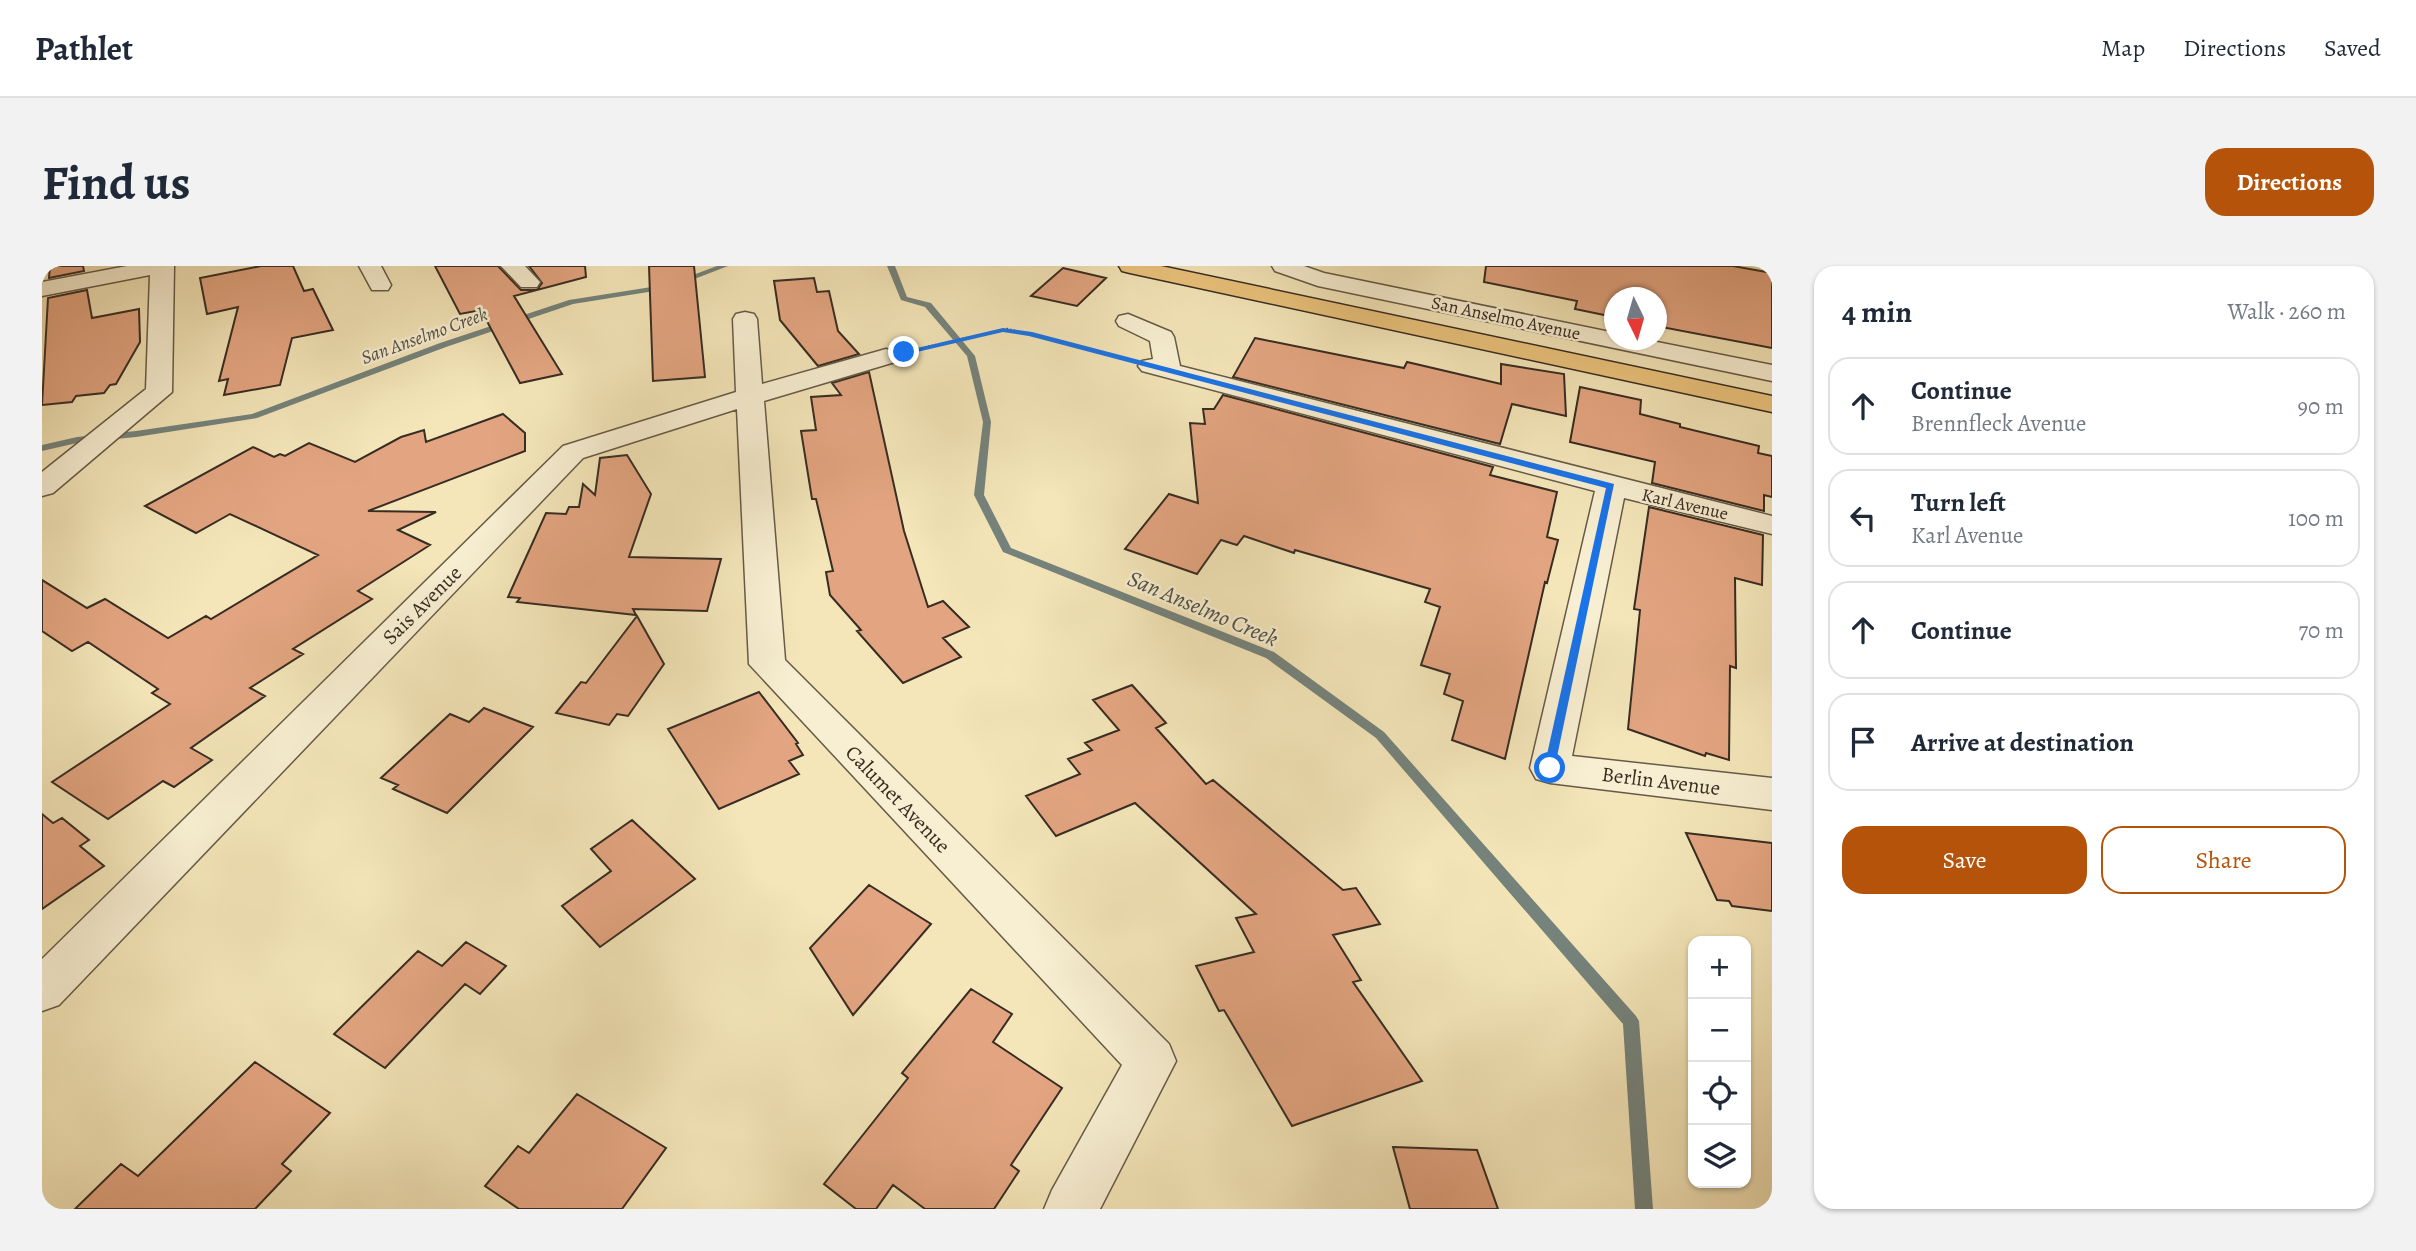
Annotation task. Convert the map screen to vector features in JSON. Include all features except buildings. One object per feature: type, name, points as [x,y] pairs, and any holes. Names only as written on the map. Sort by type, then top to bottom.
[{"type":"main road","points":[[1130,266],[1772,404]]},
{"type":"street","points":[[42,289],[162,266],[159,393],[42,487]]},
{"type":"street","name":"San Anselmo Avenue","points":[[1283,266],[1318,279],[1772,373]]},
{"type":"street","name":"Calumet Avenue","points":[[745,319],[767,664],[1151,1061],[1071,1209]]},
{"type":"street","points":[[1128,321],[1162,337],[1160,368]]},
{"type":"street","name":"Sais Avenue","points":[[42,990],[573,452],[751,396],[886,358]]},
{"type":"street","name":"Karl Avenue","points":[[1160,368],[1611,486],[1772,525]]},
{"type":"street","name":"Berlin Avenue","points":[[1611,486],[1550,768],[1772,794]]},
{"type":"path","points":[[916,350],[1003,330],[1029,334],[1160,368]]},
{"type":"waterway","name":"San Anselmo Creek","points":[[681,281],[724,266]]},
{"type":"waterway","name":"San Anselmo Creek","points":[[891,266],[904,298],[928,305],[971,356],[987,422],[979,495],[1007,550],[1270,655],[1380,735],[1631,1021],[1644,1209]]},
{"type":"waterway","name":"San Anselmo Creek","points":[[42,448],[77,440],[254,416],[443,345],[572,302],[664,287]]},
{"type":"route","points":[[904,352],[1003,330],[1029,334],[1611,486],[1550,768]]}]
